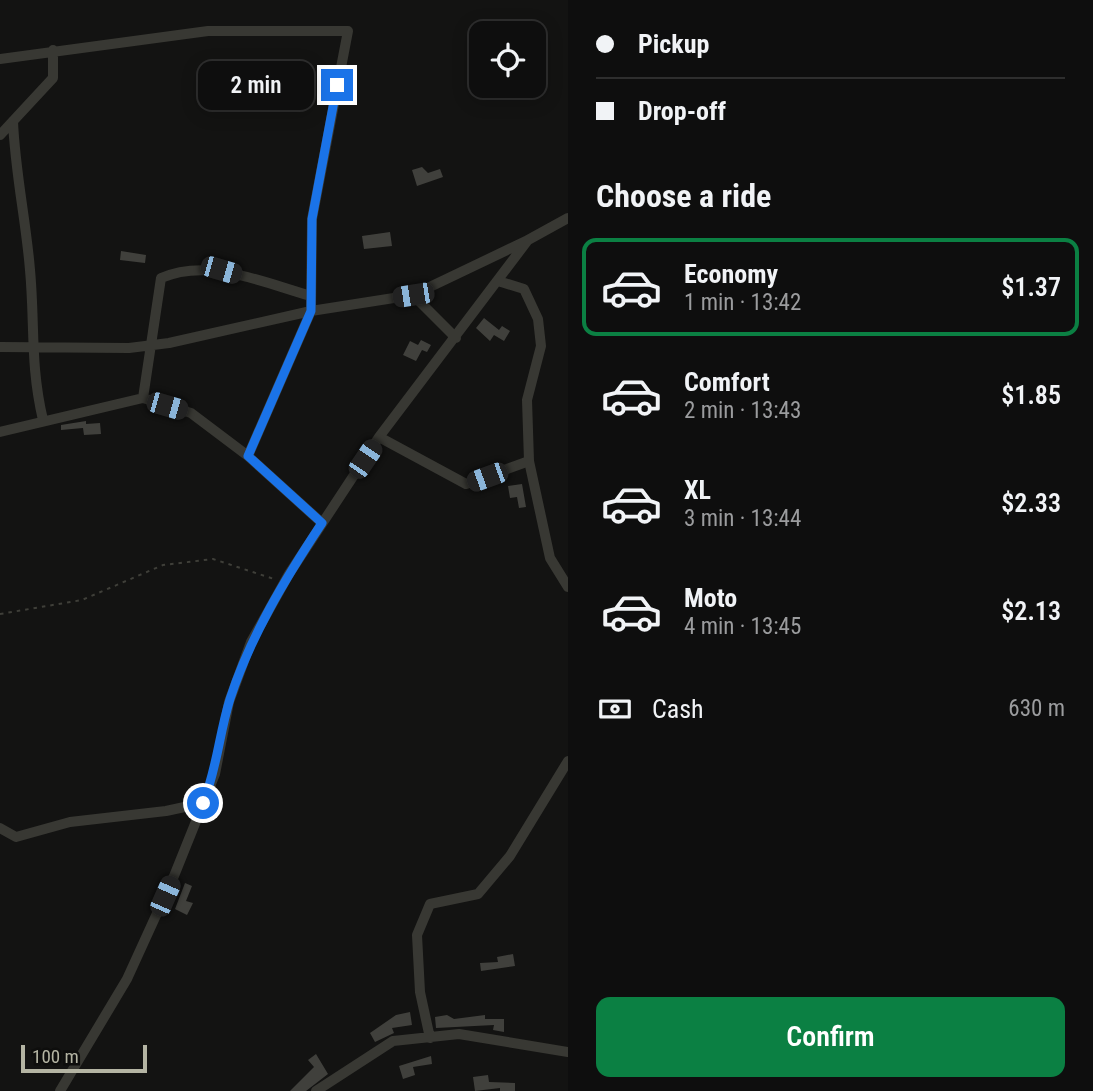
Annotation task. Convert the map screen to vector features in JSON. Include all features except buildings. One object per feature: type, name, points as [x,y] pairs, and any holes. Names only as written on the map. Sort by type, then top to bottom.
[{"type":"street","points":[[0,59],[208,31],[348,31],[312,219],[311,311],[248,456]]},
{"type":"street","points":[[0,135],[52,79],[53,50]]},
{"type":"street","points":[[13,121],[15,170],[30,271],[34,385],[43,420]]},
{"type":"street","points":[[0,347],[149,346],[311,311],[413,295],[568,218]]},
{"type":"street","points":[[60,1091],[127,979],[203,803],[215,774],[229,702],[251,642],[284,582],[379,437],[527,240]]},
{"type":"street","points":[[144,398],[149,346],[161,278],[180,270],[221,270],[312,296]]},
{"type":"street","points":[[498,282],[524,289],[538,319],[541,346],[527,400],[529,461],[550,558],[568,587]]},
{"type":"street","points":[[413,295],[456,338]]},
{"type":"street","points":[[0,432],[144,398],[191,413],[248,456],[322,523]]},
{"type":"street","points":[[379,437],[466,484],[529,461]]},
{"type":"street","points":[[430,1038],[420,992],[417,935],[430,904],[478,894],[510,856],[568,761]]},
{"type":"street","points":[[0,828],[16,836],[70,822],[166,811],[203,803]]},
{"type":"street","points":[[316,1091],[393,1041],[459,1034],[568,1052]]},
{"type":"path","points":[[0,614],[82,600],[163,565],[213,559],[284,582]]},
{"type":"route","points":[[203,803],[215,774],[229,702],[251,642],[289,574],[322,523],[248,456],[311,311],[312,219],[337,85]]}]
